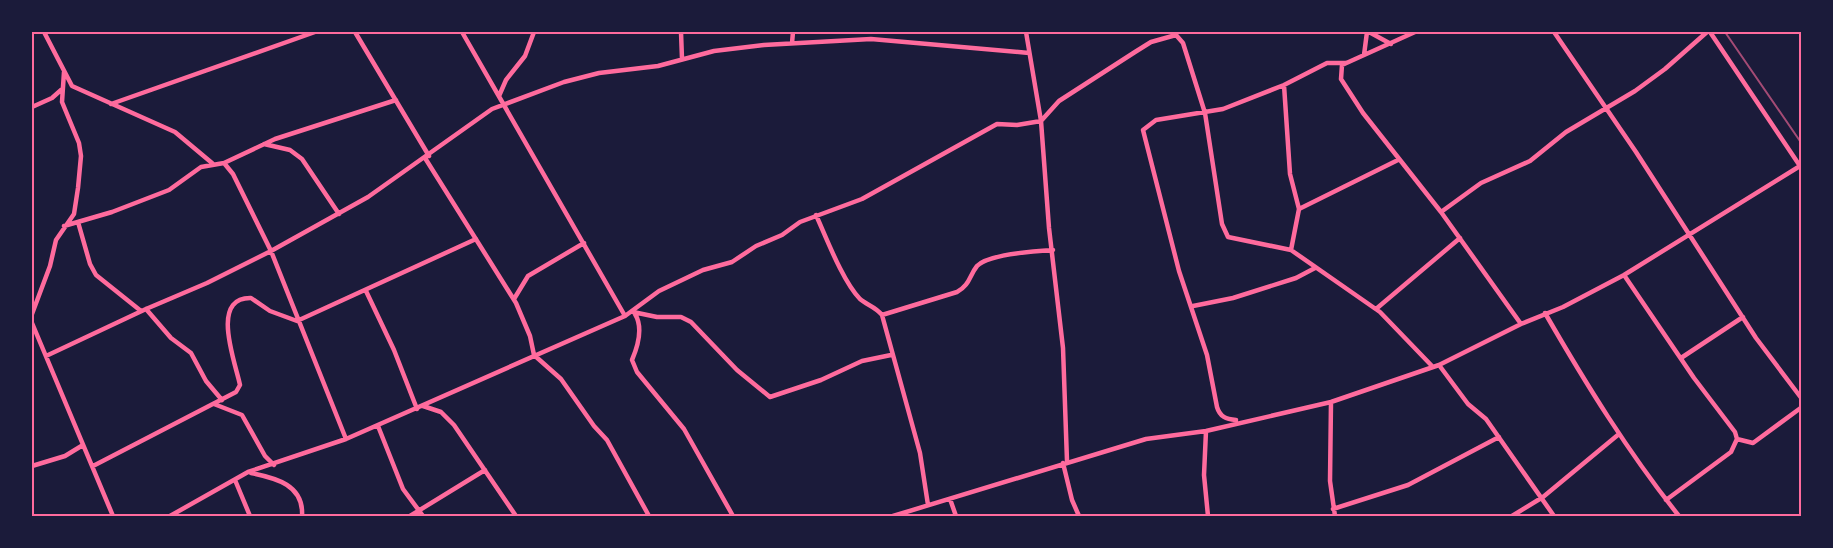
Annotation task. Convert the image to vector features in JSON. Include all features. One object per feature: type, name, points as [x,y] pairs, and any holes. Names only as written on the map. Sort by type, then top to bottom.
[{"type":"street","points":[[44,32],[72,86],[175,132],[213,163]]},
{"type":"street","points":[[110,104],[315,32]]},
{"type":"street","points":[[355,32],[396,99],[427,157],[514,299],[530,336],[534,355],[561,379],[594,426],[607,440],[649,516]]},
{"type":"street","points":[[462,32],[626,316]]},
{"type":"street","points":[[499,96],[506,80],[525,56],[534,32]]},
{"type":"street","points":[[681,32],[682,59]]},
{"type":"street","points":[[792,43],[793,32]]},
{"type":"street","points":[[1026,32],[1041,121],[1064,348],[1065,462],[1072,500],[1079,516]]},
{"type":"street","points":[[1364,55],[1368,32],[1391,44]]},
{"type":"street","points":[[1242,421],[1227,419],[1219,413],[1193,306],[1179,271],[1143,130],[1156,120],[1222,110],[1284,85],[1327,63],[1346,63],[1415,32]]},
{"type":"street","points":[[1554,32],[1743,317],[1802,399]]},
{"type":"street","points":[[893,516],[1146,439],[1206,430],[1331,402],[1439,364],[1521,324],[1563,307],[1624,275],[1801,168],[1708,32],[1665,69],[1566,132],[1530,161],[1481,183],[1441,212]]},
{"type":"street","points":[[170,516],[248,472],[274,465],[378,426],[626,316],[659,291],[703,270],[732,262],[816,215],[862,199],[997,123],[1017,125],[1041,121],[1059,101],[1135,52],[1151,42],[1178,33],[1205,113],[1222,224],[1228,237],[1291,250],[1376,309],[1410,341],[1432,366]]},
{"type":"street","points":[[46,356],[143,310],[207,284],[271,251],[339,214],[427,157],[492,109],[564,82],[599,73],[658,66],[714,51],[792,43],[871,39],[1029,52]]},
{"type":"street","points":[[1346,63],[1341,69],[1341,79],[1363,113],[1441,212],[1521,324]]},
{"type":"street","points":[[32,314],[50,266],[56,240],[74,214],[81,156],[79,143],[62,102],[64,72]]},
{"type":"street","points":[[1284,85],[1290,174],[1299,209],[1291,250]]},
{"type":"street","points":[[32,107],[52,98],[61,90]]},
{"type":"street","points":[[64,226],[169,190],[201,167],[213,163],[224,163],[264,144],[396,99]]},
{"type":"street","points":[[264,144],[290,150],[302,159],[339,214]]},
{"type":"street","points":[[1299,209],[1398,160]]},
{"type":"street","points":[[224,163],[233,174],[271,251],[346,439]]},
{"type":"street","points":[[816,215],[834,255],[860,299],[878,309],[882,315],[891,355],[920,453],[928,505]]},
{"type":"street","points":[[78,222],[90,264],[96,275],[143,310],[171,338],[191,353],[206,381],[222,399]]},
{"type":"street","points":[[1376,309],[1460,238]]},
{"type":"street","points":[[93,466],[236,392],[240,385],[226,329],[232,306],[238,301],[251,298],[270,311],[297,321],[476,239]]},
{"type":"street","points":[[514,299],[528,276],[584,243]]},
{"type":"street","points":[[882,315],[957,292],[966,287],[976,267],[982,262],[1021,252],[1053,250]]},
{"type":"street","points":[[1193,306],[1233,298],[1252,290],[1296,278],[1315,268]]},
{"type":"street","points":[[1624,275],[1735,432],[1737,439],[1731,452],[1666,500]]},
{"type":"street","points":[[366,291],[394,350],[417,409]]},
{"type":"street","points":[[633,312],[657,317],[681,317],[691,322],[737,370],[770,397],[791,392],[801,384],[821,380],[862,361],[891,355]]},
{"type":"street","points":[[633,312],[638,321],[638,344],[632,360],[637,372],[684,429],[733,516]]},
{"type":"street","points":[[1545,313],[1593,396],[1679,516]]},
{"type":"street","points":[[1681,358],[1743,317]]},
{"type":"street","points":[[32,324],[113,516]]},
{"type":"street","points":[[1439,364],[1468,404],[1486,419],[1534,489],[1543,497],[1554,516]]},
{"type":"street","points":[[1331,402],[1329,462],[1335,516]]},
{"type":"street","points":[[213,404],[242,415],[265,456],[274,465]]},
{"type":"street","points":[[423,406],[441,412],[454,425],[516,516]]},
{"type":"street","points":[[1737,439],[1753,443],[1802,407]]},
{"type":"street","points":[[378,426],[403,489],[422,514]]},
{"type":"street","points":[[1206,430],[1204,466],[1208,516]]},
{"type":"street","points":[[1512,516],[1543,497],[1619,434]]},
{"type":"street","points":[[1334,509],[1408,485],[1499,437]]},
{"type":"street","points":[[32,466],[66,456],[83,445]]},
{"type":"street","points":[[410,516],[422,514],[485,470]]},
{"type":"street","points":[[248,472],[285,482],[293,489],[301,502],[302,516]]},
{"type":"street","points":[[235,480],[249,516]]},
{"type":"street","points":[[950,499],[956,516]]},
{"type":"railway","points":[[1725,32],[1802,144]]}]
